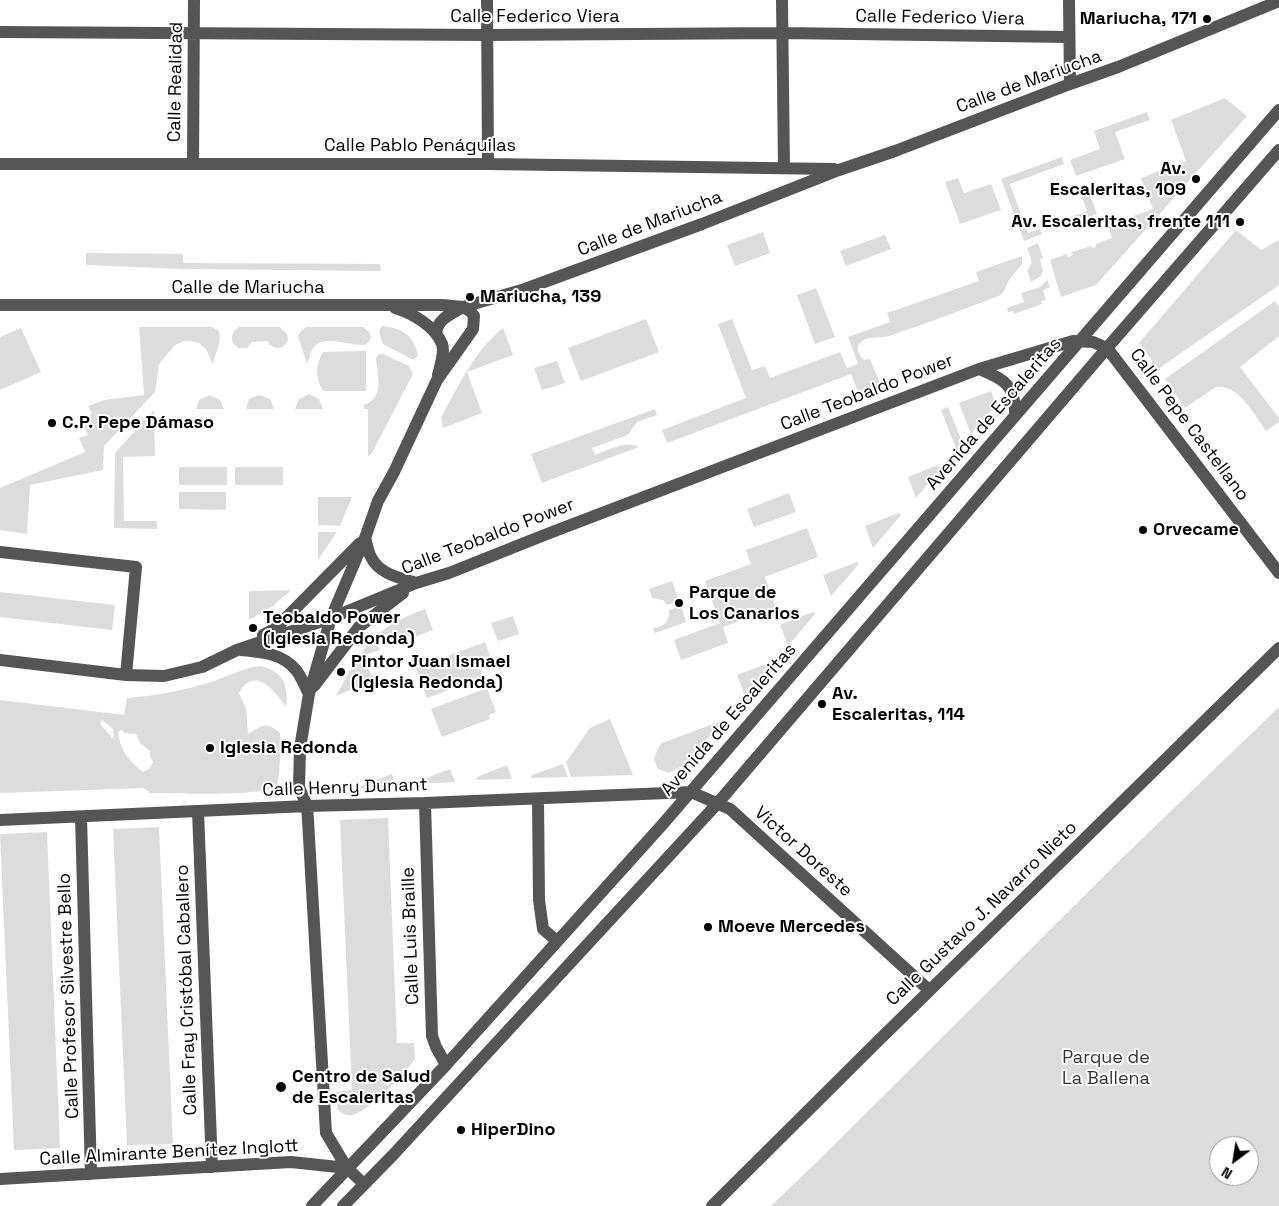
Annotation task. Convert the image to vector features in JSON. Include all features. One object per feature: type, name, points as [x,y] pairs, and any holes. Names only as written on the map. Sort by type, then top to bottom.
[{"type":"street","name":"Calle Realidad","points":[[192,164],[194,0]]},
{"type":"street","points":[[487,0],[488,164]]},
{"type":"street","points":[[782,0],[784,168]]},
{"type":"street","points":[[1070,0],[1070,84]]},
{"type":"street","name":"Calle de Mariucha","points":[[0,304],[442,305],[463,307],[534,286],[702,224],[839,170],[896,151],[1118,67],[1279,1]]},
{"type":"street","points":[[1255,11],[1279,11]]},
{"type":"street","name":"Calle Federico Viera","points":[[0,32],[487,35],[783,33],[1069,37]]},
{"type":"street","name":"Avenida de Escaleritas","points":[[312,1206],[446,1065],[691,792],[1279,110]]},
{"type":"street","points":[[343,1206],[393,1155],[717,804],[1279,150]]},
{"type":"street","name":"Calle Pablo Penáguilas","points":[[0,164],[488,164],[839,170]]},
{"type":"street","points":[[387,306],[405,311],[421,321],[436,334],[443,349],[437,380]]},
{"type":"street","points":[[364,1184],[347,1168],[326,1133],[307,806],[299,787],[300,748],[308,694],[331,618],[365,538],[378,501],[394,472],[437,380],[473,330],[474,316],[463,307],[445,318],[438,326],[436,334]]},
{"type":"street","name":"Calle Pepe Castellano","points":[[1049,349],[1074,341],[1093,342],[1107,348],[1279,573]]},
{"type":"street","name":"Calle Teobaldo Power","points":[[0,660],[126,675],[164,676],[202,667],[236,650],[331,618],[416,583],[449,573],[979,370],[1049,349]]},
{"type":"street","name":"Calle Teobaldo Power","points":[[979,370],[1003,380],[1009,387],[1016,401],[1015,415]]},
{"type":"street","points":[[365,538],[371,558],[378,567],[387,573],[416,583]]},
{"type":"street","points":[[236,650],[276,628],[365,538]]},
{"type":"street","points":[[0,552],[136,567],[126,675]]},
{"type":"street","points":[[308,694],[359,627],[416,583]]},
{"type":"street","name":"Calle Gustavo J. Navarro Nieto","points":[[712,1206],[929,990],[1279,648]]},
{"type":"street","points":[[236,650],[264,652],[279,656],[296,669],[308,694]]},
{"type":"street","name":"Victor Doreste","points":[[691,792],[730,810],[929,990]]},
{"type":"street","name":"Calle Henry Dunant","points":[[0,820],[307,806],[691,792]]},
{"type":"street","points":[[538,798],[539,900],[543,928],[557,941]]},
{"type":"street","name":"Calle Luis Braille","points":[[425,803],[432,1036],[446,1065]]},
{"type":"street","name":"Calle Fray Cristóbal Caballero","points":[[198,811],[212,1166]]},
{"type":"street","name":"Calle Profesor Silvestre Bello","points":[[81,816],[92,1174]]},
{"type":"street","name":"Calle Almirante Benítez Inglott","points":[[0,1179],[291,1162],[347,1168]]},
{"type":"green space","points":[[1225,98],[1247,116],[1096,285],[1061,297],[1050,260],[1067,254],[1068,257],[1073,255],[1072,252],[1091,246],[1092,248],[1096,247],[1096,244],[1112,238],[1108,225],[1153,209],[1141,178],[1186,161],[1171,120]]},
{"type":"green space","points":[[1147,112],[1150,120],[1115,132],[1125,159],[1076,176],[1070,160],[1100,149],[1094,131]]},
{"type":"green space","points":[[1062,157],[1064,164],[1010,184],[1028,233],[1040,229],[1042,234],[1024,241],[1001,179]]},
{"type":"green space","points":[[958,178],[964,193],[991,184],[1001,210],[960,224],[945,182]]},
{"type":"green space","points":[[1086,184],[1097,214],[1059,228],[1057,222],[1087,211],[1079,187]]},
{"type":"green space","points":[[1236,230],[1261,250],[1279,240],[1279,285],[1158,369],[1139,343]]},
{"type":"green space","points":[[763,232],[770,253],[735,266],[727,245]]},
{"type":"green space","points":[[885,235],[891,249],[846,266],[840,251]]},
{"type":"green space","points":[[1038,243],[1043,258],[1040,259],[1043,271],[1041,276],[1031,282],[1027,270],[1031,265],[1031,259],[1027,248]]},
{"type":"green space","points":[[86,253],[183,254],[183,263],[380,264],[381,271],[183,269],[86,265]]},
{"type":"green space","points":[[1022,256],[1022,264],[999,296],[889,336],[870,338],[860,343],[858,348],[861,356],[864,360],[870,359],[881,385],[859,394],[851,374],[667,443],[662,430],[746,398],[718,324],[732,319],[752,370],[765,366],[770,378],[840,352],[847,368],[858,364],[848,337],[890,322],[887,313],[979,281],[976,272]]},
{"type":"green space","points":[[1047,280],[1050,287],[1043,290],[1046,300],[1041,301],[1042,304],[1014,314],[1013,311],[1008,312],[1007,308],[1024,302],[1021,293],[1040,287]]},
{"type":"green space","points":[[816,288],[835,337],[815,344],[797,295]]},
{"type":"green space","points":[[1275,301],[1279,307],[1279,336],[1240,367],[1279,418],[1279,422],[1266,431],[1246,402],[1232,390],[1224,387],[1216,387],[1185,408],[1165,379]]},
{"type":"green space","points":[[646,319],[659,352],[581,381],[568,348]]},
{"type":"green space","points":[[382,326],[396,329],[406,334],[413,343],[418,356],[413,360],[383,344],[379,332]]},
{"type":"green space","points":[[139,327],[212,327],[218,330],[220,339],[213,365],[206,349],[199,343],[184,341],[175,345],[159,364],[155,392],[104,446],[103,470],[30,485],[27,534],[0,530],[0,488],[85,452],[79,438],[88,435],[81,419],[92,414],[88,406],[104,400],[144,395]]},
{"type":"green space","points":[[239,327],[280,327],[287,334],[288,340],[281,348],[275,348],[267,341],[252,342],[247,348],[238,348],[233,343],[232,335]]},
{"type":"green space","points":[[306,327],[363,327],[370,333],[371,338],[367,344],[361,345],[332,341],[319,343],[314,347],[307,364],[298,336]]},
{"type":"green space","points":[[21,328],[41,372],[0,390],[0,337]]},
{"type":"green space","points":[[503,328],[513,355],[467,372],[482,413],[443,428],[441,417],[475,358]]},
{"type":"green space","points":[[366,351],[366,391],[323,391],[318,381],[317,372],[318,362],[323,352]]},
{"type":"green space","points":[[379,354],[409,366],[413,374],[371,455],[368,456],[368,409],[364,409],[364,405],[375,397],[378,391],[376,358]]},
{"type":"green space","points":[[557,361],[565,383],[542,390],[534,368]]},
{"type":"green space","points":[[991,391],[996,405],[971,434],[959,403]]},
{"type":"green space","points":[[309,394],[319,399],[323,409],[295,409],[299,399]]},
{"type":"green space","points":[[210,395],[220,400],[224,409],[196,409],[199,400]]},
{"type":"green space","points":[[259,395],[270,399],[274,409],[246,409],[249,399]]},
{"type":"green space","points":[[948,407],[963,444],[957,451],[941,410]]},
{"type":"green space","points":[[655,409],[657,415],[637,422],[628,435],[592,448],[595,455],[623,445],[639,447],[542,483],[531,454]]},
{"type":"green space","points":[[154,410],[155,456],[123,457],[124,521],[157,521],[157,529],[114,528],[115,453]]},
{"type":"green space","points":[[935,466],[939,467],[939,471],[916,498],[908,477]]},
{"type":"green space","points":[[179,467],[227,467],[227,485],[179,485]]},
{"type":"green space","points":[[235,467],[283,467],[283,485],[235,485]]},
{"type":"green space","points":[[179,492],[226,492],[226,510],[179,509]]},
{"type":"green space","points":[[789,493],[796,512],[754,527],[747,509]]},
{"type":"green space","points":[[318,497],[352,497],[340,526],[318,525]]},
{"type":"green space","points":[[899,513],[901,515],[873,548],[865,526]]},
{"type":"green space","points":[[807,528],[818,557],[765,577],[776,608],[723,627],[728,643],[681,660],[674,640],[720,623],[705,581],[751,564],[746,550]]},
{"type":"green space","points":[[318,532],[337,532],[318,560]]},
{"type":"green space","points":[[857,562],[859,564],[831,596],[823,575]]},
{"type":"green space","points":[[672,581],[679,601],[667,605],[663,600],[652,598],[649,589]]},
{"type":"green space","points":[[291,590],[273,606],[249,620],[249,591]]},
{"type":"green space","points":[[0,592],[115,605],[112,630],[0,617]]},
{"type":"green space","points":[[681,606],[686,622],[655,633],[653,628],[666,623],[669,610]]},
{"type":"green space","points":[[425,609],[433,630],[412,638],[410,635],[400,638],[401,642],[390,646],[388,642],[378,646],[380,650],[364,655],[372,677],[358,687],[336,696],[353,665],[370,642],[392,624]]},
{"type":"green space","points":[[813,612],[815,614],[788,646],[780,625]]},
{"type":"green space","points":[[513,616],[519,634],[498,641],[491,623]]},
{"type":"green space","points":[[485,642],[492,661],[479,666],[483,677],[427,698],[416,668]]},
{"type":"green space","points":[[771,662],[773,663],[745,696],[737,675]]},
{"type":"green space","points":[[260,666],[274,671],[283,680],[285,686],[286,707],[271,688],[258,681],[252,681],[245,685],[239,693],[246,708],[248,734],[264,726],[271,727],[280,733],[279,769],[276,786],[255,792],[217,794],[150,793],[144,788],[0,793],[0,700],[124,715],[127,698],[188,688]],"holes":[[[102,720],[113,729],[114,740],[100,724]],[[122,730],[124,733],[136,734],[140,743],[150,751],[150,757],[153,762],[149,769],[143,772],[126,754],[120,743],[118,731]]]},
{"type":"green space","points":[[487,688],[496,712],[489,715],[490,719],[442,737],[431,709]]},
{"type":"green space","name":"Parque de La Ballena","points":[[1279,707],[1279,1206],[771,1206],[1120,860]]},
{"type":"green space","points":[[610,719],[633,775],[571,777],[566,762],[590,728]]},
{"type":"green space","points":[[724,720],[686,764],[669,773],[658,769],[654,759],[662,743]]},
{"type":"green space","points":[[563,764],[568,777],[531,778],[532,775]]},
{"type":"green space","points":[[507,765],[512,779],[476,780],[477,777]]},
{"type":"green space","points":[[450,769],[455,782],[419,784],[419,781]]},
{"type":"green space","points":[[392,774],[396,787],[360,788],[361,786]]},
{"type":"green space","points":[[388,818],[397,1043],[414,1043],[415,1059],[403,1074],[368,1107],[348,1115],[338,1110],[335,1092],[352,1090],[340,820]]},
{"type":"green space","points":[[159,827],[173,1144],[127,1145],[113,829]]},
{"type":"green space","points":[[47,832],[60,1148],[14,1150],[0,834]]},
{"type":"place","name":"Mariucha, 171","points":[[1207,19]]},
{"type":"place","name":"Av. Escaleritas, 109","points":[[1196,179]]},
{"type":"place","name":"Av. Escaleritas, frente 111","points":[[1240,222]]},
{"type":"place","name":"Mariucha, 139","points":[[470,297]]},
{"type":"place","name":"C.P. Pepe Dámaso","points":[[52,423]]},
{"type":"place","name":"Orvecame","points":[[1143,530]]},
{"type":"place","name":"Parque de Los Canarios","points":[[679,603]]},
{"type":"place","name":"Teobaldo Power (Iglesia Redonda)","points":[[253,628]]},
{"type":"place","name":"Pintor Juan Ismael (Iglesia Redonda)","points":[[341,672]]},
{"type":"place","name":"Av. Escaleritas, 114","points":[[822,704]]},
{"type":"place","name":"Iglesia Redonda","points":[[210,748]]},
{"type":"place","name":"Moeve Mercedes","points":[[708,927]]},
{"type":"place","name":"Centro de Salud de Escaleritas","points":[[281,1087]]},
{"type":"place","name":"HiperDino","points":[[461,1130]]}]
